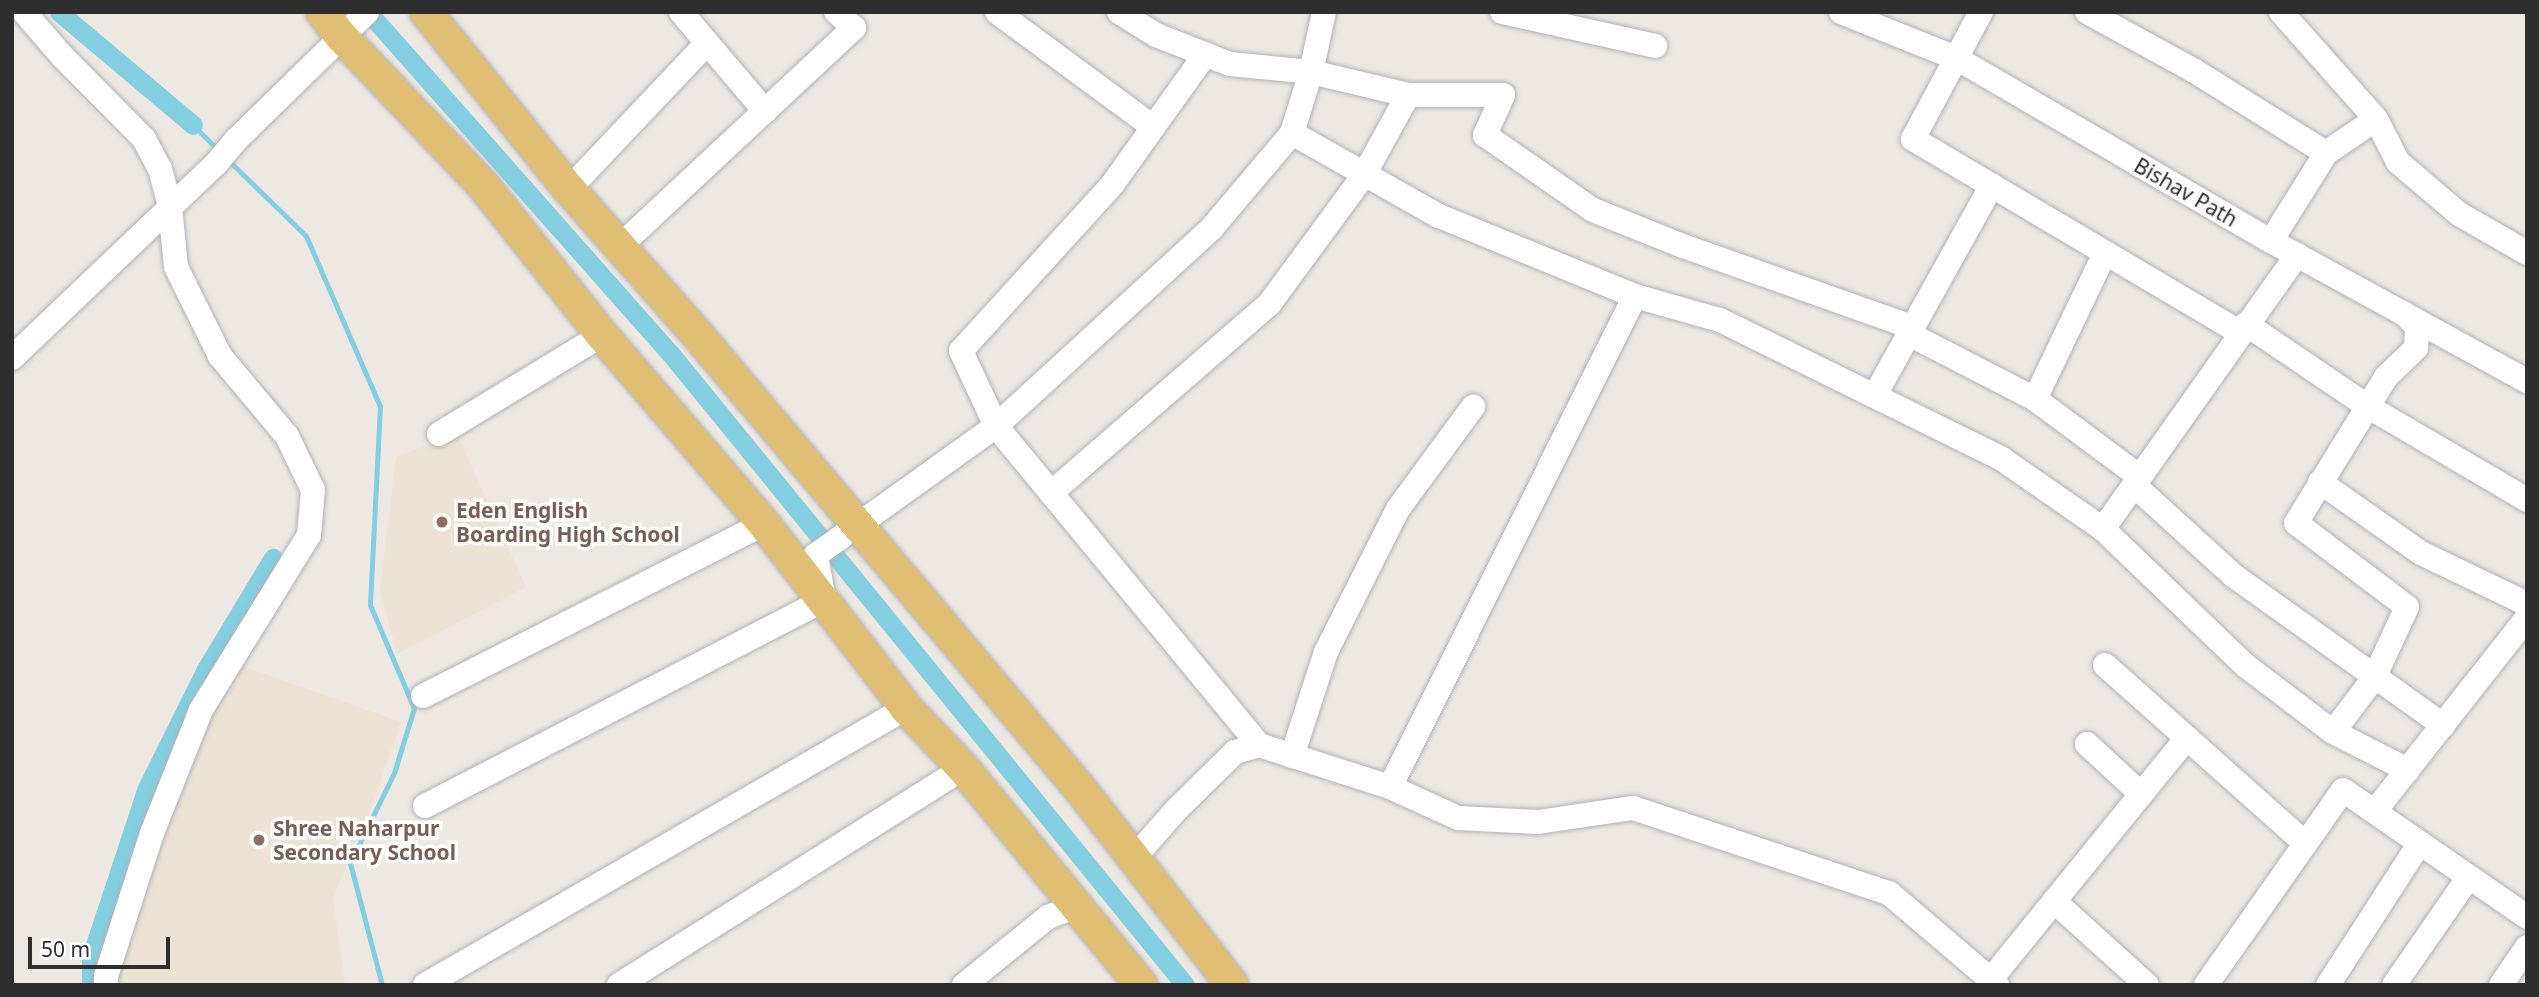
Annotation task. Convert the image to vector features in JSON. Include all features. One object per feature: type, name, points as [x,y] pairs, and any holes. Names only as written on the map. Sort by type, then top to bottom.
[{"type":"main road","points":[[426,12],[569,189],[620,246],[848,532],[1081,790],[1232,985]]},
{"type":"main road","points":[[346,21],[483,185],[602,335],[764,524],[906,708],[963,768],[1141,985]]},
{"type":"street","points":[[24,12],[62,56],[145,139],[160,169],[170,207],[176,267],[220,356],[287,436],[313,490],[309,535],[201,710],[152,832],[106,976],[106,985]]},
{"type":"street","points":[[681,12],[765,111]]},
{"type":"street","points":[[620,246],[853,29],[836,12]]},
{"type":"street","points":[[997,12],[1153,127]]},
{"type":"street","points":[[1119,12],[1156,35],[1230,64],[1311,72],[1408,95],[1503,95],[1485,135],[1592,210],[1911,331],[2035,399],[2137,481],[2234,576],[2443,725]]},
{"type":"street","points":[[425,806],[824,600],[816,555],[996,426],[1211,229],[1292,133],[1311,72],[1324,12]]},
{"type":"street","points":[[1502,12],[1655,46]]},
{"type":"street","name":"Bishav Path","points":[[1841,12],[1956,58],[2271,241],[2527,381]]},
{"type":"street","points":[[1981,12],[1913,139],[2105,253],[2244,328],[2367,406],[2527,500]]},
{"type":"street","points":[[2087,12],[2193,70],[2326,152]]},
{"type":"street","points":[[2281,12],[2376,119],[2398,162],[2459,214],[2527,253]]},
{"type":"street","points":[[12,358],[215,165],[346,21]]},
{"type":"street","points":[[569,189],[708,43]]},
{"type":"street","points":[[1204,56],[1112,184],[961,351],[996,426],[1259,745],[1390,787],[1458,818],[1538,822],[1633,808],[1889,894],[1994,982],[2054,901],[2187,738]]},
{"type":"street","points":[[1051,493],[1270,303],[1364,175],[1408,95]]},
{"type":"street","points":[[2271,241],[2326,152],[2376,119]]},
{"type":"street","points":[[1292,133],[1439,216],[1635,296],[1720,320],[2002,459],[2103,529],[2246,666],[2333,732],[2408,770]]},
{"type":"street","points":[[1875,395],[1992,186]]},
{"type":"street","points":[[2035,399],[2105,253]]},
{"type":"street","points":[[2103,529],[2297,255]]},
{"type":"street","points":[[1390,787],[1635,296]]},
{"type":"street","points":[[2333,732],[2374,678],[2407,607],[2296,523],[2386,377],[2416,348],[2417,327],[2405,314]]},
{"type":"street","points":[[439,434],[602,335]]},
{"type":"street","points":[[1292,756],[1326,652],[1398,509],[1473,407]]},
{"type":"street","points":[[2320,482],[2421,553],[2526,616],[2375,811]]},
{"type":"street","points":[[423,696],[764,524]]},
{"type":"street","points":[[2105,665],[2305,843]]},
{"type":"street","points":[[425,985],[906,708]]},
{"type":"street","points":[[2087,744],[2141,794]]},
{"type":"street","points":[[1133,859],[1176,810],[1235,752],[1259,745]]},
{"type":"street","points":[[618,985],[963,768]]},
{"type":"street","points":[[2206,985],[2343,790],[2527,917]]},
{"type":"street","points":[[2328,985],[2420,843]]},
{"type":"street","points":[[2394,985],[2468,878]]},
{"type":"street","points":[[2054,901],[2147,985]]},
{"type":"street","points":[[964,985],[1048,917],[1076,906]]},
{"type":"street","points":[[2501,985],[2527,947]]},
{"type":"shaded area","name":"Eden English Boarding High School","points":[[457,434],[526,587],[397,654],[380,591],[396,457]]},
{"type":"shaded area","name":"Shree Naharpur Secondary School","points":[[239,665],[401,722],[374,800],[333,897],[345,985],[117,985],[117,973],[171,815],[219,700]]},
{"type":"waterway","points":[[59,12],[193,125]]},
{"type":"waterway","points":[[368,12],[670,353],[1185,985]]},
{"type":"waterway","points":[[193,125],[218,150]]},
{"type":"waterway","points":[[227,159],[306,236],[380,406],[370,605],[414,708],[394,773],[350,863],[382,985]]},
{"type":"waterway","points":[[91,985],[91,957],[147,788],[205,671],[273,558]]},
{"type":"place","name":"Eden English Boarding High School","points":[[442,522]]},
{"type":"place","name":"Shree Naharpur Secondary School","points":[[259,840]]}]
